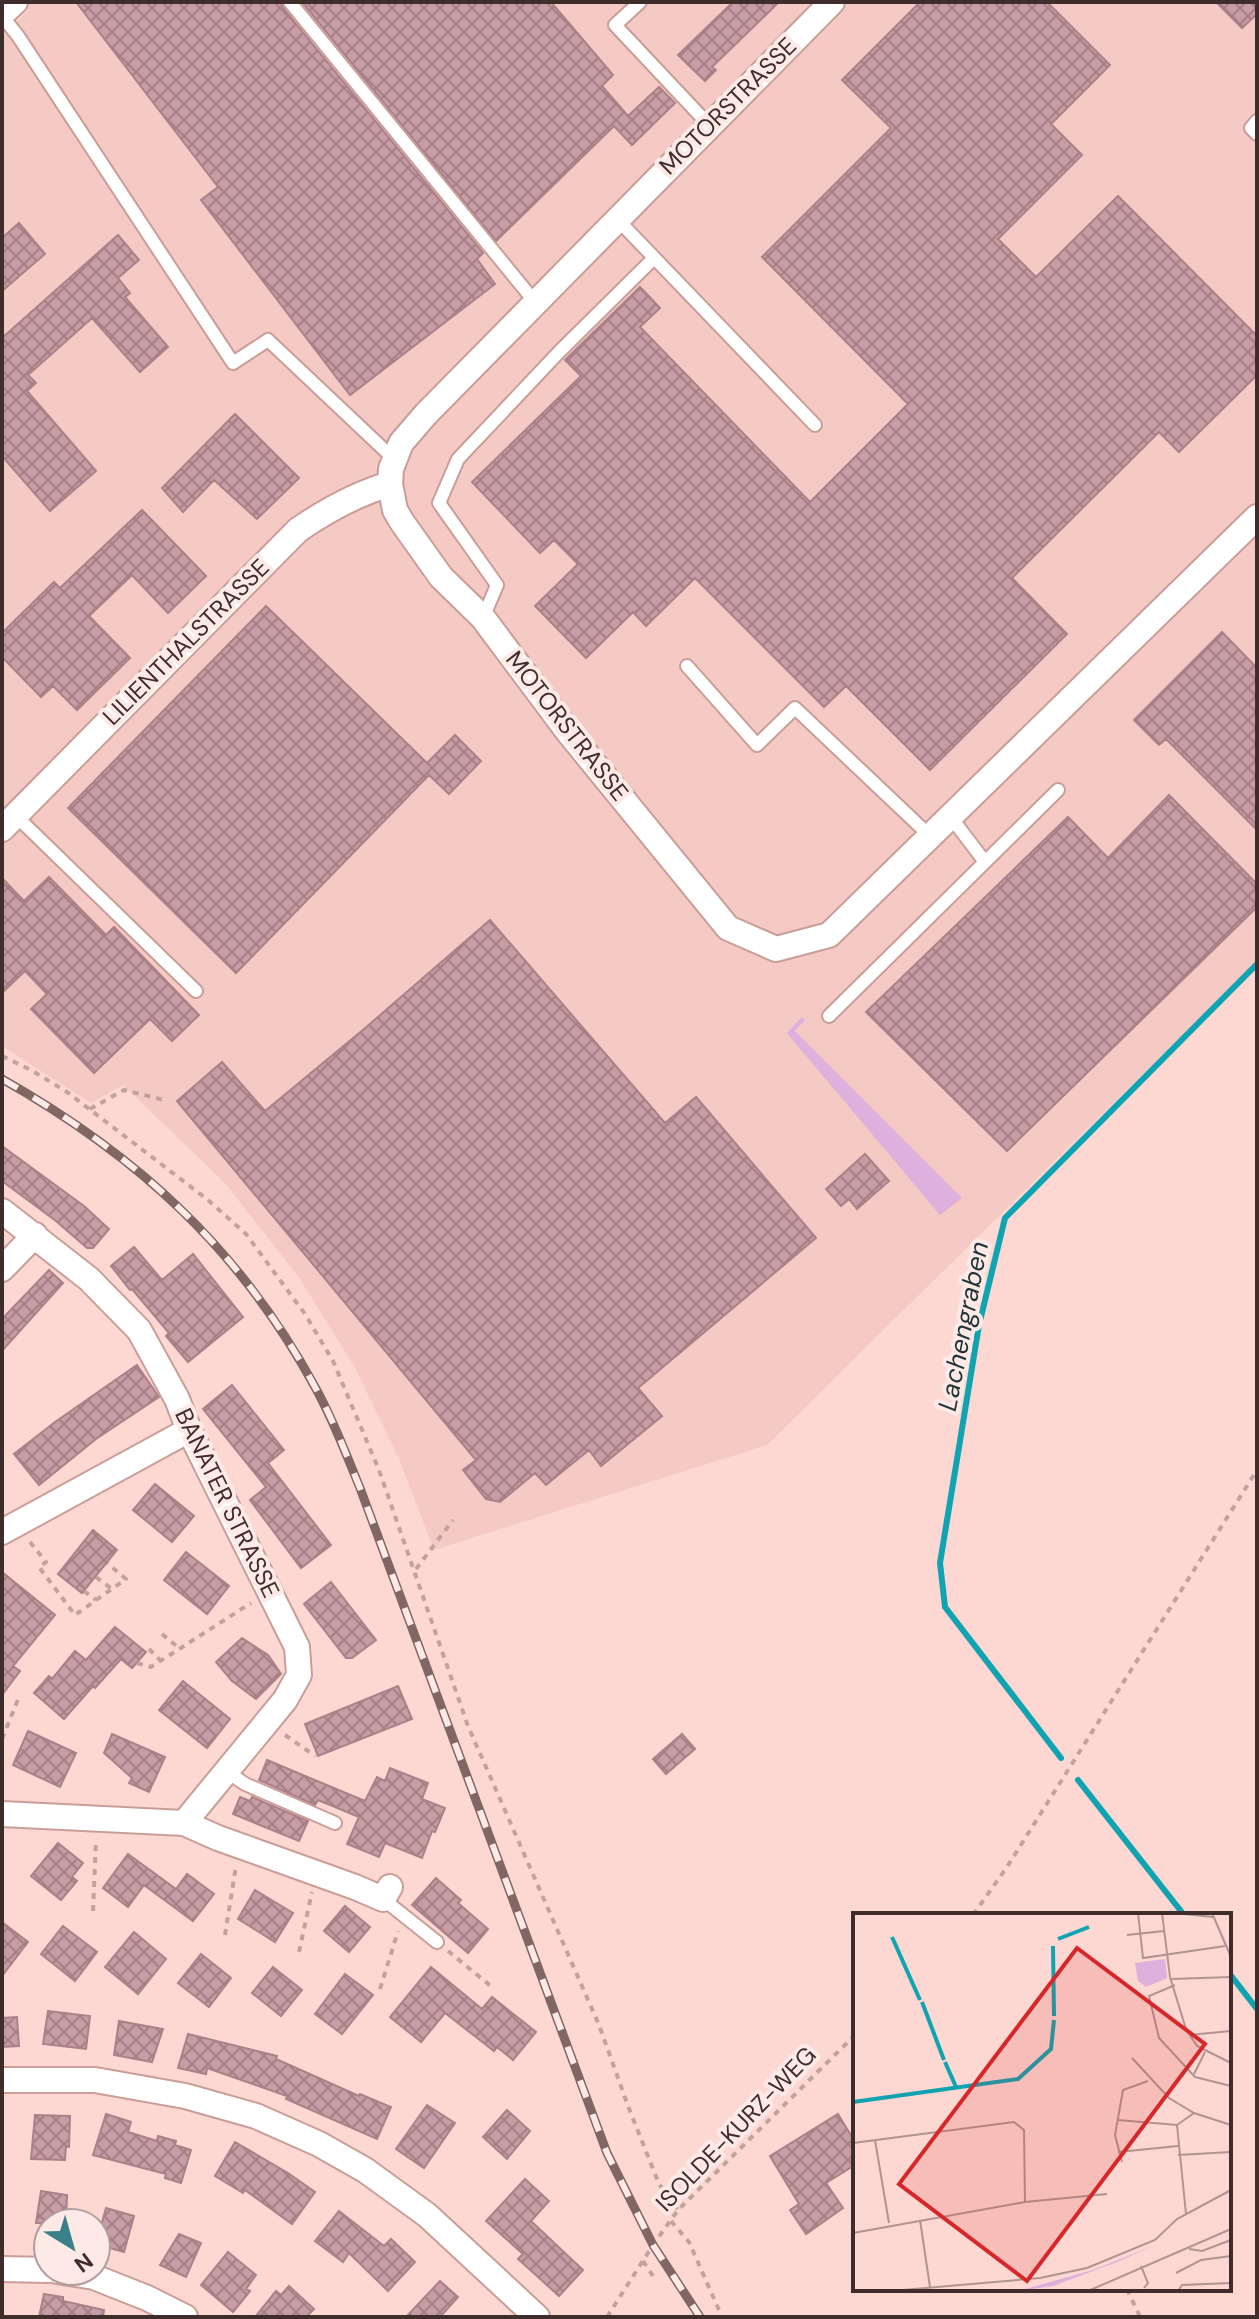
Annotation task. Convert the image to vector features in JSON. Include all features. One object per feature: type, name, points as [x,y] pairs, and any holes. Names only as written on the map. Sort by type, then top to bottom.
[{"type":"street","points":[[2,15],[15,2]]},
{"type":"street","name":"MOTORSTRASSE","points":[[832,2],[410,431],[394,459],[390,484],[395,510],[441,577],[483,618],[569,733],[728,928],[776,949],[829,935],[1257,517]]},
{"type":"street","name":"LILIENTHALSTRASSE","points":[[9,822],[298,530],[325,511],[362,492],[390,484]]},
{"type":"street","name":"BANATER STRASSE","points":[[2,1211],[89,1279],[139,1330],[177,1399],[189,1430],[297,1647],[299,1675],[285,1700],[184,1823]]},
{"type":"street","points":[[2,1269],[35,1235]]},
{"type":"street","points":[[9,1528],[189,1430]]},
{"type":"street","points":[[2,1814],[184,1823],[317,1873],[386,1893]]},
{"type":"street","points":[[2,2080],[95,2080],[185,2096],[269,2122],[319,2144],[378,2179],[427,2215],[537,2317]]},
{"type":"street","points":[[2,2269],[32,2270]]},
{"type":"street","points":[[109,2287],[142,2308],[185,2317]]},
{"type":"lane","points":[[290,2],[535,302]]},
{"type":"lane","points":[[640,2],[615,25],[709,125]]},
{"type":"lane","points":[[2,15],[233,363],[268,340],[394,459]]},
{"type":"lane","points":[[1257,121],[1251,128],[1257,134]]},
{"type":"lane","points":[[617,219],[815,425]]},
{"type":"lane","points":[[483,618],[497,585],[439,503],[458,459],[654,258]]},
{"type":"lane","points":[[687,666],[757,745],[795,708],[930,836]]},
{"type":"lane","points":[[829,1016],[1058,790]]},
{"type":"lane","points":[[950,816],[985,862]]},
{"type":"lane","points":[[9,822],[196,991]]},
{"type":"lane","points":[[226,1771],[245,1784],[335,1823]]},
{"type":"lane","points":[[386,1893],[403,1914],[437,1942]]},
{"type":"path","points":[[2,1056],[31,1070],[90,1109],[208,1200],[246,1234],[305,1314],[333,1361],[379,1470],[468,1726],[594,2012],[659,2184],[678,2210]]},
{"type":"path","points":[[90,1109],[124,1090],[164,1100]]},
{"type":"path","points":[[974,1913],[1007,1867],[1257,1470]]},
{"type":"path","points":[[415,1569],[453,1520]]},
{"type":"path","points":[[9,1528],[46,1562],[39,1567],[75,1615],[126,1579],[107,1563]]},
{"type":"path","points":[[96,1577],[112,1589]]},
{"type":"path","points":[[84,1591],[96,1600]]},
{"type":"path","points":[[137,1663],[151,1667],[270,1591]]},
{"type":"path","points":[[162,1634],[180,1649]]},
{"type":"path","points":[[149,1649],[161,1661]]},
{"type":"path","points":[[2,1739],[19,1697]]},
{"type":"path","points":[[266,1723],[315,1756]]},
{"type":"path","points":[[93,1911],[96,1817]]},
{"type":"path","points":[[225,1935],[239,1845]]},
{"type":"path","points":[[299,1952],[317,1873]]},
{"type":"path","points":[[380,1989],[403,1914]]},
{"type":"path","points":[[437,1942],[492,1987]]},
{"type":"path","name":"ISOLDE-KURZ-WEG","points":[[607,2317],[678,2210],[853,2037]]},
{"type":"path","points":[[671,2220],[689,2242],[722,2317]]},
{"type":"path","points":[[643,2261],[653,2276],[656,2275]]},
{"type":"path","points":[[1128,2291],[1140,2317]]},
{"type":"shaded area","points":[[23,2],[1257,2],[1257,961],[767,1445],[434,1550],[399,1459],[355,1368],[300,1279],[225,1183],[123,1085],[91,1103],[2,1046],[2,36],[29,10]]},
{"type":"shaded area","points":[[802,1017],[805,1020],[795,1031],[962,1198],[940,1215],[787,1033]]},
{"type":"building","points":[[76,2],[281,2],[483,253],[477,259],[495,284],[350,395],[201,200],[218,187]]},
{"type":"building","points":[[302,2],[551,2],[613,75],[602,86],[628,116],[659,87],[675,103],[632,145],[614,126],[496,241]]},
{"type":"building","points":[[733,2],[779,2],[712,67],[716,70],[705,81],[678,55]]},
{"type":"building","points":[[920,2],[1047,2],[1110,65],[1051,124],[1082,155],[998,239],[1036,277],[1118,196],[1257,336],[1257,375],[1179,452],[1159,432],[1012,578],[1067,634],[930,770],[846,686],[824,707],[695,578],[646,626],[633,612],[586,658],[535,606],[578,564],[554,540],[540,553],[472,482],[581,376],[565,360],[640,287],[660,308],[640,327],[810,502],[908,404],[762,257],[891,128],[842,80]]},
{"type":"building","points":[[1216,2],[1257,2],[1257,14],[1242,28]]},
{"type":"building","points":[[19,223],[45,254],[2,291],[2,238]]},
{"type":"building","points":[[118,235],[139,260],[118,278],[130,293],[125,297],[168,347],[140,372],[92,318],[28,375],[36,383],[27,391],[96,471],[50,511],[2,456],[2,338]]},
{"type":"building","points":[[235,414],[299,478],[257,519],[214,480],[183,512],[162,488]]},
{"type":"building","points":[[142,510],[206,576],[168,613],[132,575],[89,616],[130,658],[77,710],[53,686],[41,697],[2,657],[2,633],[54,582],[60,588]]},
{"type":"building","points":[[266,606],[427,763],[455,735],[481,761],[449,794],[429,775],[236,973],[68,808]]},
{"type":"building","points":[[1222,632],[1257,668],[1257,830],[1166,739],[1159,745],[1134,720]]},
{"type":"building","points":[[1169,795],[1257,884],[1257,907],[1007,1151],[866,1012],[1068,817],[1108,858]]},
{"type":"building","points":[[49,877],[106,935],[114,927],[199,1015],[172,1041],[150,1019],[94,1073],[31,1009],[47,994],[25,971],[2,993],[2,878],[24,901]]},
{"type":"building","points":[[490,920],[665,1123],[696,1097],[816,1238],[638,1388],[662,1416],[601,1466],[589,1450],[546,1485],[535,1473],[500,1502],[486,1499],[463,1470],[476,1460],[177,1101],[222,1062],[265,1111]]},
{"type":"building","points":[[2,1146],[84,1206],[109,1229],[93,1248],[87,1248],[2,1181]]},
{"type":"building","points":[[865,1154],[889,1181],[857,1209],[849,1199],[841,1206],[826,1189]]},
{"type":"building","points":[[134,1247],[162,1280],[193,1254],[243,1317],[188,1362],[166,1336],[169,1333],[111,1266]]},
{"type":"building","points":[[49,1270],[63,1283],[2,1351],[2,1319]]},
{"type":"building","points":[[137,1365],[159,1397],[96,1439],[39,1485],[14,1454]]},
{"type":"building","points":[[232,1385],[284,1450],[268,1463],[331,1545],[301,1568],[250,1500],[266,1487],[203,1409]]},
{"type":"building","points":[[155,1484],[194,1516],[172,1542],[133,1510]]},
{"type":"building","points":[[93,1530],[117,1550],[82,1593],[58,1574]]},
{"type":"building","points":[[186,1552],[229,1586],[207,1614],[164,1580]]},
{"type":"building","points":[[2,1572],[55,1615],[13,1666],[20,1671],[2,1695]]},
{"type":"building","points":[[331,1582],[376,1640],[352,1658],[346,1658],[304,1604]]},
{"type":"building","points":[[115,1627],[146,1652],[132,1668],[121,1659],[64,1719],[34,1693],[49,1676],[52,1679],[75,1651],[86,1660]]},
{"type":"building","points":[[242,1638],[268,1655],[281,1674],[256,1699],[232,1681],[216,1662]]},
{"type":"building","points":[[183,1681],[230,1719],[207,1748],[159,1710]]},
{"type":"building","points":[[398,1686],[412,1719],[318,1756],[305,1724]]},
{"type":"building","points":[[28,1731],[76,1753],[60,1787],[13,1765]]},
{"type":"building","points":[[112,1734],[165,1757],[149,1792],[129,1783],[132,1778],[104,1753]]},
{"type":"building","points":[[682,1734],[695,1749],[666,1774],[653,1759]]},
{"type":"building","points":[[267,1760],[365,1801],[377,1777],[385,1781],[390,1768],[428,1783],[422,1799],[445,1808],[422,1858],[385,1843],[379,1857],[347,1844],[359,1817],[318,1800],[315,1805],[259,1780]]},
{"type":"building","points":[[240,1797],[250,1801],[252,1797],[308,1821],[299,1841],[233,1814]]},
{"type":"building","points":[[58,1843],[83,1863],[72,1877],[77,1881],[61,1900],[31,1876]]},
{"type":"building","points":[[128,1854],[176,1889],[187,1874],[214,1894],[193,1921],[144,1885],[128,1907],[103,1888]]},
{"type":"building","points":[[436,1878],[461,1900],[458,1903],[488,1929],[468,1953],[412,1905]]},
{"type":"building","points":[[255,1890],[293,1913],[275,1942],[238,1919]]},
{"type":"building","points":[[345,1906],[370,1927],[349,1952],[324,1931]]},
{"type":"building","points":[[2,1922],[28,1942],[2,1976]]},
{"type":"building","points":[[63,1926],[97,1952],[75,1981],[41,1954]]},
{"type":"building","points":[[134,1932],[166,1959],[138,1994],[105,1967]]},
{"type":"building","points":[[201,1954],[231,1978],[209,2007],[178,1983]]},
{"type":"building","points":[[273,1967],[302,1990],[281,2016],[252,1993]]},
{"type":"building","points":[[431,1967],[482,2009],[492,1997],[536,2032],[513,2060],[497,2047],[494,2051],[445,2013],[421,2042],[390,2017]]},
{"type":"building","points":[[345,1974],[373,1995],[342,2034],[315,2014]]},
{"type":"building","points":[[48,2011],[90,2016],[86,2049],[43,2044]]},
{"type":"building","points":[[17,2017],[19,2046],[2,2047],[2,2018]]},
{"type":"building","points":[[119,2021],[163,2029],[152,2062],[114,2055]]},
{"type":"building","points":[[188,2034],[277,2056],[276,2059],[391,2107],[377,2139],[286,2099],[287,2096],[207,2068],[206,2074],[178,2068]]},
{"type":"building","points":[[427,2105],[455,2123],[424,2168],[396,2149]]},
{"type":"building","points":[[507,2110],[530,2131],[507,2159],[483,2137]]},
{"type":"building","points":[[106,2114],[131,2122],[128,2132],[157,2141],[158,2136],[176,2141],[175,2145],[191,2150],[181,2183],[165,2178],[166,2174],[93,2155]]},
{"type":"building","points":[[838,2114],[853,2139],[853,2166],[826,2183],[843,2208],[806,2234],[790,2210],[799,2204],[770,2156]]},
{"type":"building","points":[[35,2115],[70,2116],[69,2147],[66,2146],[65,2160],[31,2159]]},
{"type":"building","points":[[235,2142],[315,2192],[292,2224],[245,2190],[243,2193],[215,2176]]},
{"type":"building","points":[[525,2179],[549,2201],[531,2221],[583,2270],[559,2296],[518,2259],[523,2254],[486,2221]]},
{"type":"building","points":[[41,2191],[67,2195],[67,2207],[38,2207]]},
{"type":"building","points":[[112,2210],[134,2216],[124,2252],[112,2249]]},
{"type":"building","points":[[339,2211],[384,2246],[391,2239],[415,2262],[388,2291],[349,2253],[343,2262],[315,2241]]},
{"type":"building","points":[[179,2234],[201,2243],[186,2277],[160,2265]]},
{"type":"building","points":[[228,2252],[256,2275],[246,2289],[250,2291],[233,2312],[201,2285]]},
{"type":"building","points":[[440,2281],[458,2297],[440,2317],[406,2317]]},
{"type":"building","points":[[289,2286],[314,2309],[306,2317],[255,2317],[276,2291],[281,2295]]},
{"type":"building","points":[[44,2294],[104,2310],[103,2317],[39,2317]]},
{"type":"waterway","name":"Lachengraben","points":[[1061,1758],[945,1607],[940,1563],[979,1325],[1005,1218],[1257,964]]},
{"type":"waterway","name":"Lachengraben","points":[[1078,1780],[1182,1913]]},
{"type":"waterway","name":"Lachengraben","points":[[1231,1976],[1257,2009]]},
{"type":"railway","points":[[2,1079],[98,1140],[181,1210],[254,1291],[315,1387],[360,1488],[607,2153],[653,2245],[700,2317]]}]
